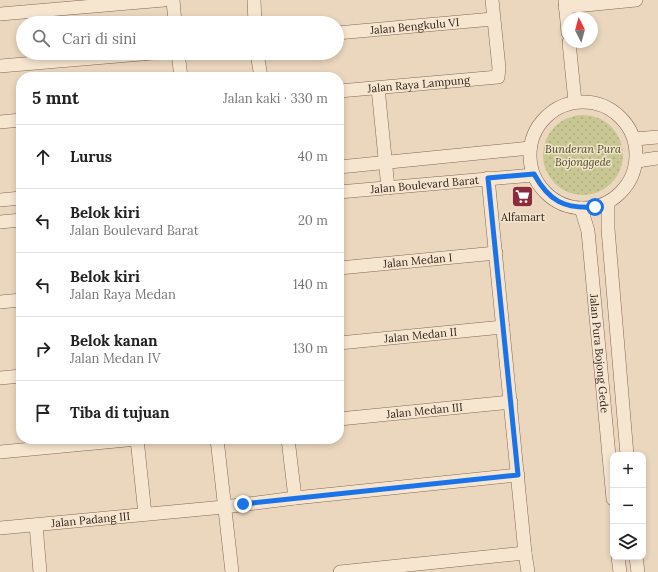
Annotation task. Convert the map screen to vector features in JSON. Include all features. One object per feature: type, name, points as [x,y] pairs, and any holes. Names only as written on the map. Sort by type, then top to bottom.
[{"type":"street","points":[[0,14],[164,0]]},
{"type":"street","points":[[173,0],[174,16]]},
{"type":"street","points":[[254,0],[254,16]]},
{"type":"street","points":[[492,0],[493,19]]},
{"type":"street","points":[[565,4],[636,0]]},
{"type":"street","name":"Jalan Bengkulu VI","points":[[344,32],[493,19]]},
{"type":"street","name":"Jalan Raya Lampung","points":[[344,91],[498,77],[499,68],[493,19]]},
{"type":"street","points":[[570,48],[575,102]]},
{"type":"street","points":[[0,66],[71,60]]},
{"type":"street","points":[[179,60],[180,72]]},
{"type":"street","points":[[258,60],[260,72]]},
{"type":"street","points":[[378,88],[388,188]]},
{"type":"street","points":[[575,102],[600,103],[621,116],[635,140],[637,161],[632,177],[622,192],[608,202],[595,207],[581,208],[566,205],[552,198],[541,188],[534,174],[530,161],[530,148],[538,126],[554,110],[575,102]]},
{"type":"street","points":[[0,122],[16,120]]},
{"type":"street","points":[[635,140],[658,137]]},
{"type":"street","points":[[344,166],[530,148]]},
{"type":"street","points":[[637,161],[658,158]]},
{"type":"street","name":"Jalan Boulevard Barat","points":[[344,192],[534,174]]},
{"type":"street","points":[[488,178],[528,572]]},
{"type":"street","points":[[0,200],[16,198]]},
{"type":"street","points":[[608,202],[608,229],[627,452]]},
{"type":"street","name":"Jalan Pura Bojong Gede","points":[[581,208],[588,231],[612,488]]},
{"type":"street","points":[[0,222],[16,220]]},
{"type":"street","name":"Jalan Medan I","points":[[344,268],[496,253]]},
{"type":"street","points":[[0,302],[16,300]]},
{"type":"street","name":"Jalan Medan II","points":[[344,343],[503,327]]},
{"type":"street","points":[[0,378],[16,376]]},
{"type":"street","name":"Jalan Medan III","points":[[344,418],[510,402]]},
{"type":"street","name":"Jalan Padang III","points":[[0,452],[84,444]]},
{"type":"street","name":"Jalan Padang III","points":[[138,444],[146,514]]},
{"type":"street","points":[[218,444],[232,572]]},
{"type":"street","points":[[289,444],[295,498]]},
{"type":"street","name":"Jalan Padang III","points":[[0,528],[224,507],[295,498],[518,475]]},
{"type":"street","name":"Jalan Padang III","points":[[36,525],[40,572]]},
{"type":"street","points":[[340,572],[526,552]]},
{"type":"street","points":[[618,560],[620,572]]},
{"type":"street","points":[[636,560],[638,572]]},
{"type":"green space","name":"Bunderan Pura Bojonggede","points":[[575,115],[591,115],[612,126],[623,147],[623,163],[612,184],[591,195],[575,195],[561,189],[554,184],[549,177],[543,163],[543,147],[549,133],[554,126],[561,121]]},
{"type":"place","name":"Alfamart","points":[[523,197]]},
{"type":"route","points":[[243,504],[518,475],[488,178],[534,174],[541,188],[552,198],[566,205],[581,208],[595,207]]}]
